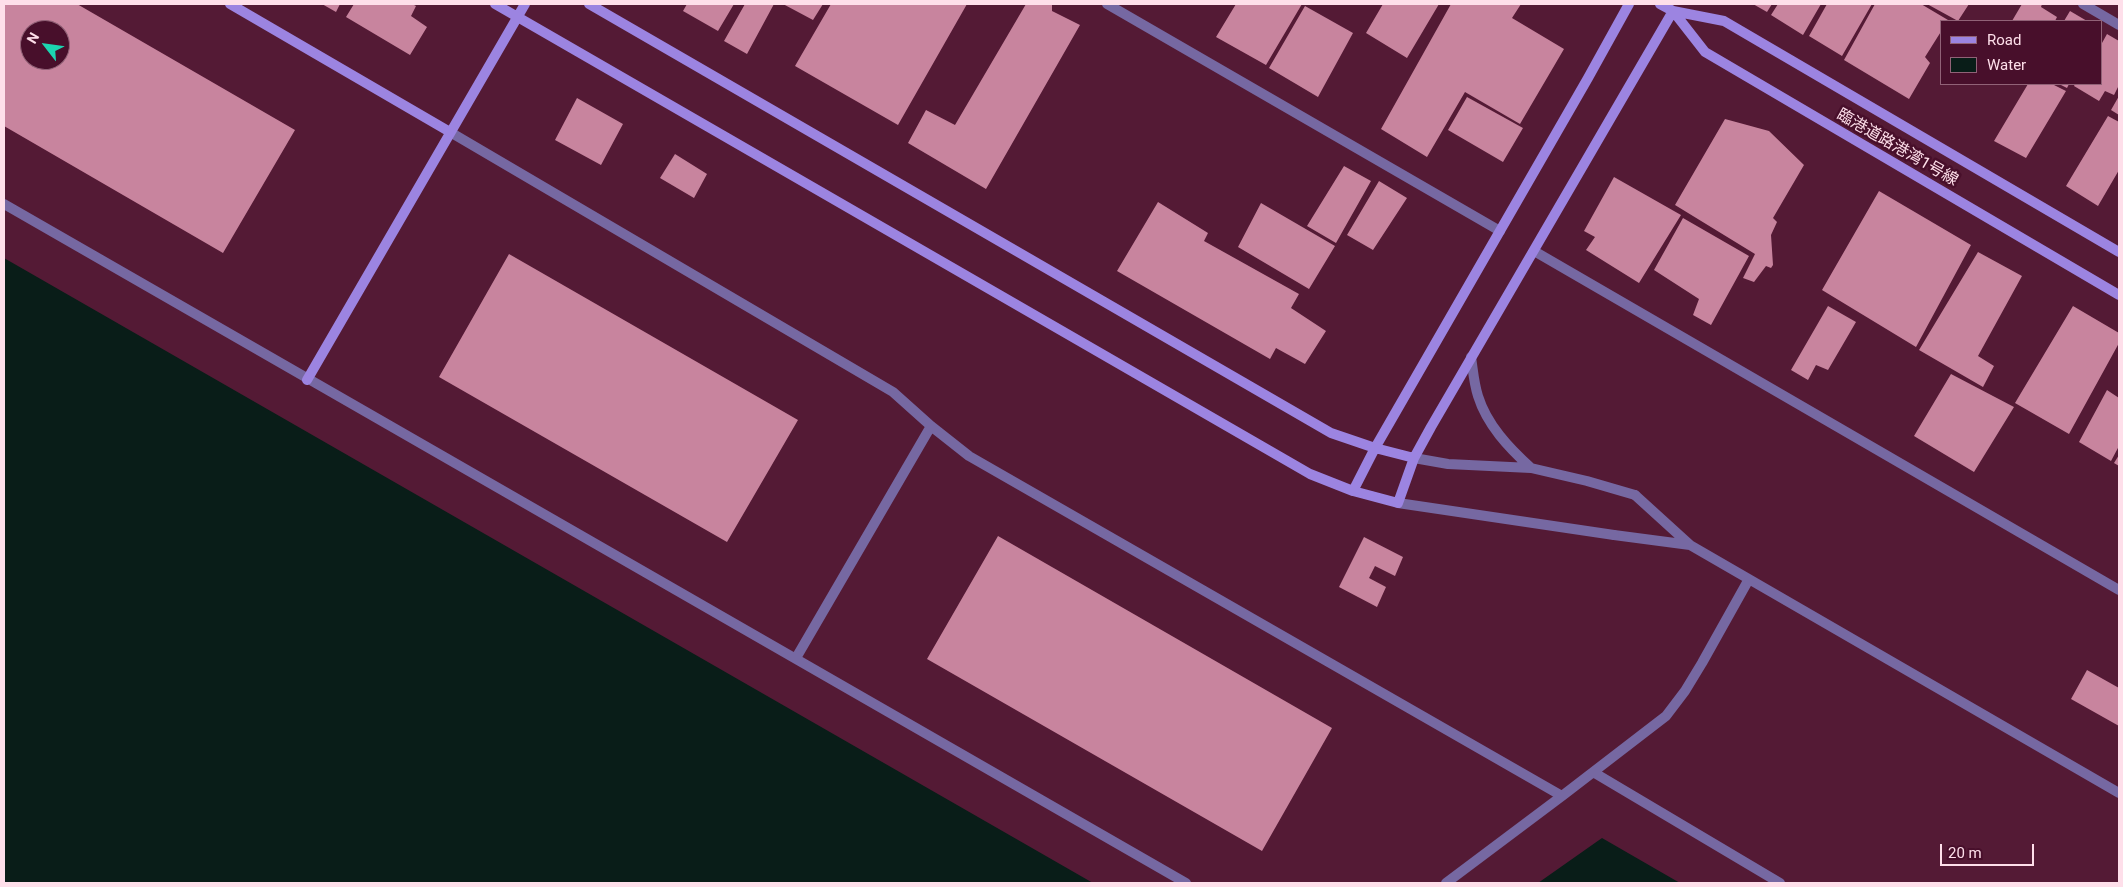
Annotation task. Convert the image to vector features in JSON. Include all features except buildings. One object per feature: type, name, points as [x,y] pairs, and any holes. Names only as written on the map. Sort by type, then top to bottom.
[{"type":"street","points":[[230,4],[892,392],[931,426],[970,456],[1562,796]]},
{"type":"street","points":[[495,4],[1310,474],[1353,491],[1398,503],[1690,545]]},
{"type":"street","points":[[307,380],[525,4]]},
{"type":"street","points":[[589,4],[1331,433],[1375,448],[1414,458],[1448,464],[1531,468],[1587,481],[1634,495],[1690,545],[2119,793]]},
{"type":"street","points":[[1107,4],[1500,231]]},
{"type":"street","points":[[1353,491],[1375,448],[1629,4]]},
{"type":"street","name":"臨港道路港湾1号線","points":[[1660,4],[1673,11],[1724,21],[2119,252]]},
{"type":"street","points":[[2084,4],[2119,25]]},
{"type":"street","points":[[1398,503],[1414,458],[1673,11]]},
{"type":"street","name":"臨港道路港湾1号線","points":[[1673,11],[1705,52],[2119,295]]},
{"type":"street","points":[[4,204],[307,380],[796,658],[1186,883]]},
{"type":"street","points":[[1534,251],[2119,590]]},
{"type":"street","points":[[1471,357],[1478,396],[1492,424],[1508,447],[1531,468]]},
{"type":"street","points":[[796,658],[931,426]]},
{"type":"street","points":[[1446,883],[1666,716],[1685,691],[1749,580]]},
{"type":"street","points":[[1593,772],[1780,883]]},
{"type":"water","points":[[4,258],[1093,883],[4,883]]},
{"type":"water","points":[[1602,838],[1680,883],[1538,883]]}]
